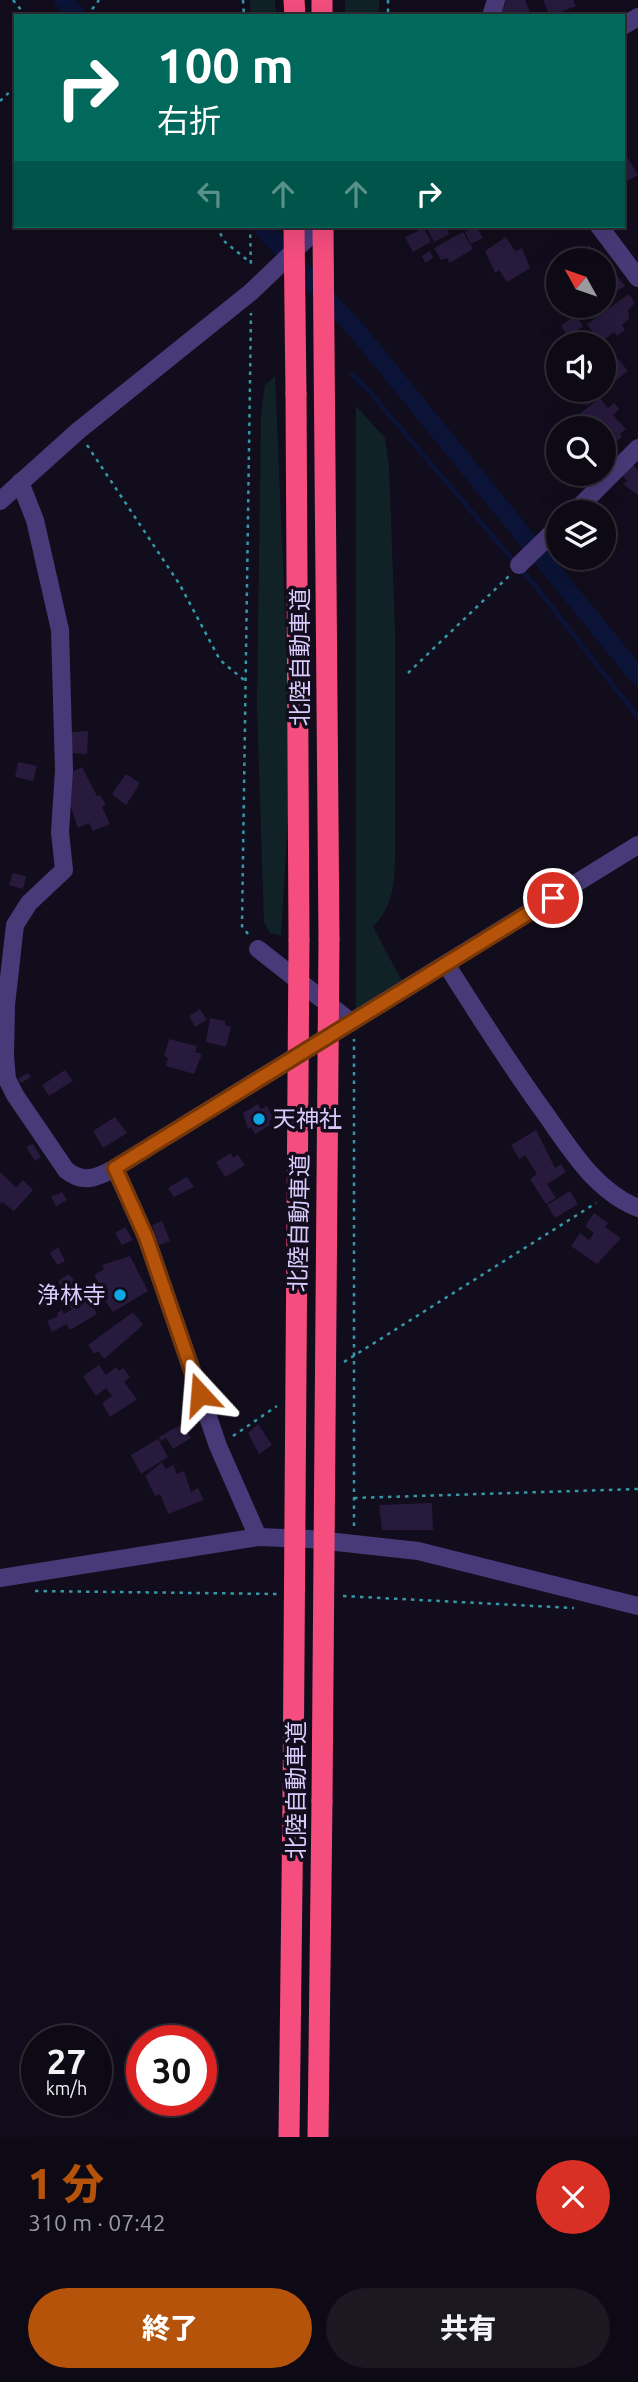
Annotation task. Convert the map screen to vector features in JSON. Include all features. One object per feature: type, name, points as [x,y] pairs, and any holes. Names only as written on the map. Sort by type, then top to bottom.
[{"type":"highway","name":"北陸自動車道","points":[[289,2137],[299,940],[294,228]]},
{"type":"highway","name":"北陸自動車道","points":[[318,2137],[329,939],[322,228]]},
{"type":"street","points":[[0,501],[78,431],[251,292],[320,228]]},
{"type":"street","points":[[600,228],[638,278]]},
{"type":"street","points":[[586,500],[638,448]]},
{"type":"street","points":[[20,482],[35,520],[60,630],[64,770],[60,832],[64,870],[29,903],[15,925],[6,1005],[2,1079],[72,1176],[82,1180],[115,1168],[638,845]]},
{"type":"street","points":[[519,565],[546,539]]},
{"type":"street","points":[[258,948],[351,1022]]},
{"type":"street","points":[[446,964],[516,1074],[583,1167],[611,1194],[638,1208]]},
{"type":"street","points":[[115,1168],[146,1237],[218,1446],[258,1537]]},
{"type":"street","points":[[0,1578],[258,1537],[354,1543],[447,1557],[638,1606]]},
{"type":"path","points":[[13,0],[24,14]]},
{"type":"path","points":[[0,101],[14,88]]},
{"type":"path","points":[[217,228],[225,242],[251,263]]},
{"type":"path","points":[[250,228],[242,926],[258,948]]},
{"type":"path","points":[[78,431],[167,564],[220,660],[244,680]]},
{"type":"path","points":[[408,673],[504,581]]},
{"type":"path","points":[[351,1022],[355,1036],[354,1543]]},
{"type":"path","points":[[344,1362],[611,1194]]},
{"type":"path","points":[[218,1446],[286,1400]]},
{"type":"path","points":[[354,1498],[638,1489]]},
{"type":"shaded area","points":[[250,0],[275,0],[276,14],[251,14]]},
{"type":"shaded area","points":[[345,0],[379,0],[379,14],[345,14]]},
{"type":"shaded area","points":[[275,376],[287,662],[288,815],[281,936],[270,933],[264,922],[257,707],[261,415],[265,385]]},
{"type":"shaded area","points":[[356,406],[385,438],[389,466],[395,630],[395,862],[391,896],[373,927],[402,981],[356,1009]]},
{"type":"building","points":[[503,0],[525,0],[530,12],[498,14],[496,9],[505,5]]},
{"type":"building","points":[[543,0],[573,0],[576,6],[555,14],[549,14]]},
{"type":"building","points":[[625,153],[638,175],[625,182]]},
{"type":"building","points":[[424,228],[431,242],[413,252],[405,237]]},
{"type":"building","points":[[446,228],[449,234],[434,242],[428,230]]},
{"type":"building","points":[[477,228],[483,238],[471,244],[465,232]]},
{"type":"building","points":[[463,232],[473,249],[450,263],[447,258],[441,260],[434,248]]},
{"type":"building","points":[[506,237],[515,251],[522,248],[530,268],[507,282],[499,270],[495,273],[485,251]]},
{"type":"building","points":[[430,251],[433,258],[425,263],[422,256]]},
{"type":"building","points":[[616,274],[625,286],[616,292]]},
{"type":"building","points":[[629,294],[635,303],[628,310],[629,319],[622,325],[625,330],[617,336],[616,332],[592,332],[587,324],[595,318],[616,318],[616,303]]},
{"type":"building","points":[[571,318],[577,318],[583,326],[575,332],[565,332],[561,326]]},
{"type":"building","points":[[618,359],[628,371],[616,380]]},
{"type":"building","points":[[595,402],[603,402],[608,408],[614,403],[619,409],[614,416],[578,415]]},
{"type":"building","points":[[616,418],[626,429],[616,440]]},
{"type":"building","points":[[632,464],[638,470],[638,495],[623,484],[627,481],[621,474]]},
{"type":"building","points":[[88,731],[87,754],[72,753],[72,732]]},
{"type":"building","points":[[18,762],[37,766],[33,781],[15,777]]},
{"type":"building","points":[[82,767],[97,796],[100,795],[106,804],[102,807],[110,824],[93,831],[89,823],[78,828],[68,799],[72,797],[66,783],[66,775]]},
{"type":"building","points":[[126,774],[140,783],[126,805],[112,794]]},
{"type":"building","points":[[13,873],[26,876],[23,889],[9,885]]},
{"type":"building","points":[[200,1009],[207,1020],[195,1027],[189,1016]]},
{"type":"building","points":[[210,1018],[225,1021],[225,1025],[231,1027],[226,1047],[206,1042]]},
{"type":"building","points":[[169,1039],[197,1046],[195,1052],[202,1054],[194,1074],[166,1066],[168,1058],[164,1056]]},
{"type":"building","points":[[65,1070],[73,1081],[49,1096],[42,1085]]},
{"type":"building","points":[[28,1073],[31,1077],[21,1083],[18,1079]]},
{"type":"building","name":"天神社","points":[[258,1104],[261,1109],[267,1106],[273,1118],[269,1121],[270,1125],[255,1134],[251,1127],[248,1129],[243,1113]]},
{"type":"building","points":[[115,1117],[127,1133],[103,1148],[93,1131]]},
{"type":"building","points":[[536,1130],[555,1168],[561,1164],[566,1172],[547,1184],[556,1198],[546,1204],[530,1179],[537,1174],[525,1155],[519,1159],[511,1145]]},
{"type":"building","points":[[33,1144],[41,1157],[35,1161],[26,1147]]},
{"type":"building","points":[[231,1153],[233,1158],[238,1155],[245,1165],[225,1177],[216,1162]]},
{"type":"building","points":[[0,1172],[16,1187],[23,1180],[33,1190],[14,1211],[2,1202],[0,1204]]},
{"type":"building","points":[[187,1177],[194,1187],[174,1197],[168,1188]]},
{"type":"building","points":[[570,1191],[578,1204],[555,1218],[547,1205]]},
{"type":"building","points":[[62,1192],[67,1200],[56,1206],[51,1197]]},
{"type":"building","points":[[594,1213],[608,1223],[605,1227],[621,1238],[597,1264],[571,1246],[580,1233],[589,1240],[594,1233],[585,1226]]},
{"type":"building","points":[[162,1221],[170,1241],[159,1245],[152,1225]]},
{"type":"building","points":[[125,1227],[133,1240],[122,1245],[115,1233]]},
{"type":"building","points":[[58,1247],[65,1261],[57,1265],[50,1253]]},
{"type":"building","name":"浄林寺","points":[[130,1256],[148,1291],[113,1312],[99,1292],[88,1297],[97,1314],[70,1330],[66,1324],[52,1332],[47,1321],[58,1316],[57,1313],[62,1310],[64,1314],[72,1309],[59,1293],[63,1290],[58,1281],[69,1274],[82,1290],[92,1280],[94,1284],[98,1282],[94,1275],[104,1269],[102,1265]]},
{"type":"building","points":[[133,1312],[143,1325],[104,1359],[98,1351],[94,1354],[88,1345]]},
{"type":"building","points":[[99,1365],[106,1375],[116,1367],[119,1371],[123,1368],[130,1377],[124,1382],[137,1399],[110,1417],[102,1403],[112,1396],[106,1388],[96,1396],[83,1376]]},
{"type":"building","points":[[182,1424],[191,1438],[173,1449],[166,1438],[161,1441],[159,1437]]},
{"type":"building","points":[[258,1424],[272,1445],[259,1454],[248,1433]]},
{"type":"building","points":[[158,1439],[168,1457],[141,1474],[131,1455]]},
{"type":"building","points":[[162,1462],[166,1469],[173,1465],[177,1474],[184,1471],[191,1492],[198,1488],[204,1500],[168,1514],[160,1494],[155,1496],[145,1476]]},
{"type":"building","points":[[432,1503],[433,1530],[382,1530],[379,1505]]},
{"type":"waterway","points":[[63,0],[75,14]]},
{"type":"waterway","points":[[263,228],[359,333],[638,676]]},
{"type":"waterway","points":[[352,375],[368,390],[536,587],[638,717]]},
{"type":"place","name":"天神社","points":[[259,1119]]},
{"type":"place","name":"浄林寺","points":[[120,1295]]},
{"type":"route","points":[[200,1394],[146,1237],[115,1168],[553,898]]}]
